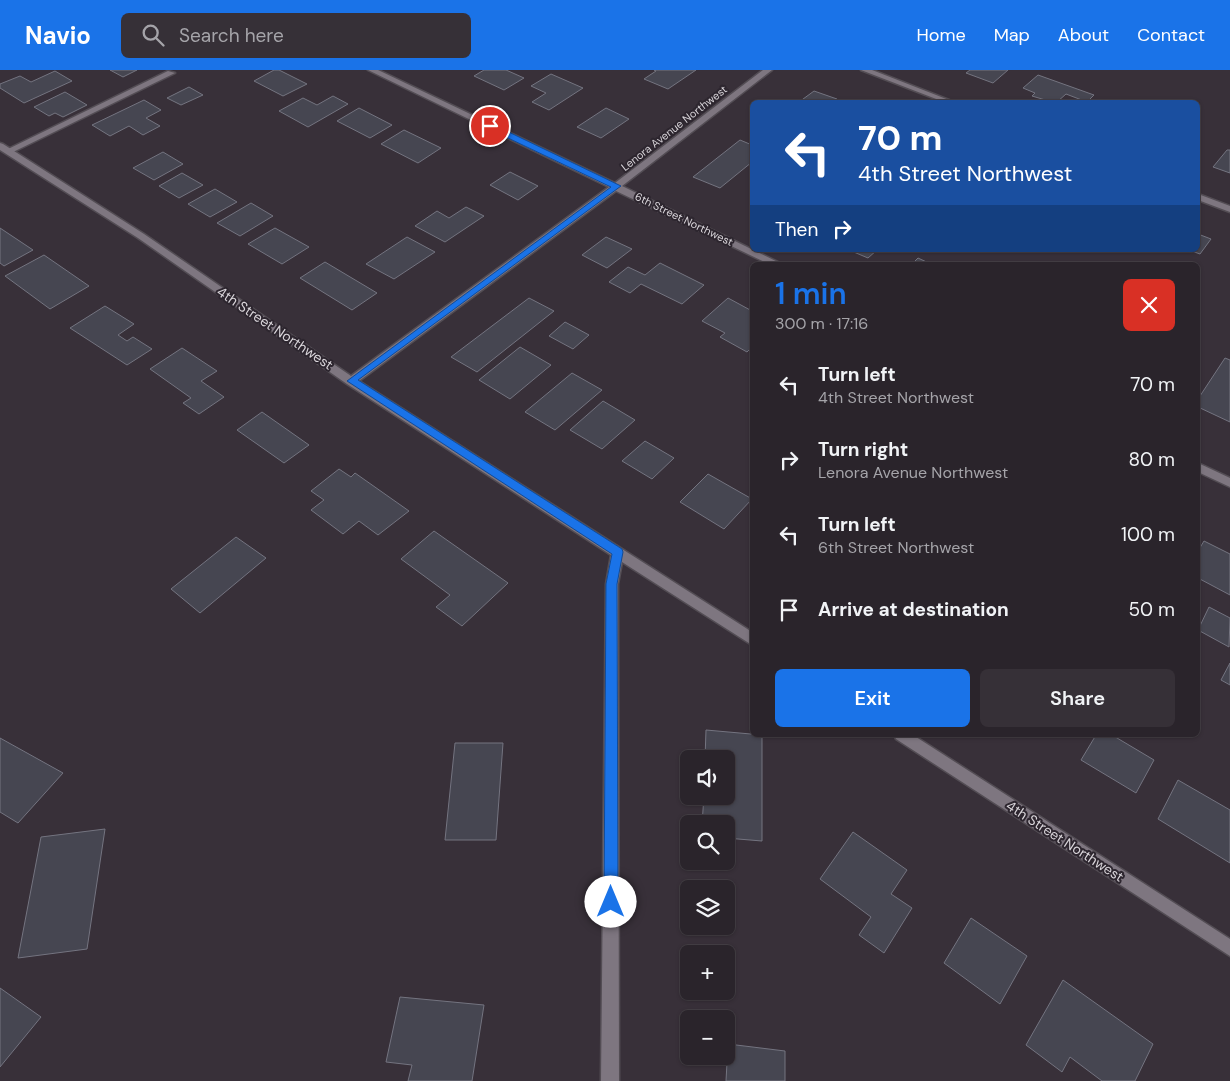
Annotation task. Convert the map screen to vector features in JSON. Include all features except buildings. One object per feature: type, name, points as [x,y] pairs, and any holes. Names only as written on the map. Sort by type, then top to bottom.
[{"type":"street","name":"6th Street Northwest","points":[[372,70],[750,251]]},
{"type":"street","name":"Lenora Avenue Northwest","points":[[352,381],[616,186],[768,70]]},
{"type":"street","points":[[865,70],[945,100]]},
{"type":"street","points":[[4,149],[171,72]]},
{"type":"street","name":"4th Street Northwest","points":[[4,149],[141,236],[352,381],[750,638]]},
{"type":"street","points":[[1200,198],[1230,209]]},
{"type":"street","name":"6th Street Northwest","points":[[752,252],[773,262]]},
{"type":"street","points":[[1200,468],[1230,483]]},
{"type":"street","points":[[610,1081],[612,584],[618,552]]},
{"type":"street","name":"4th Street Northwest","points":[[904,737],[1230,948]]},
{"type":"route","points":[[490,126],[616,186],[352,381],[618,552],[612,584],[611,902]]}]
